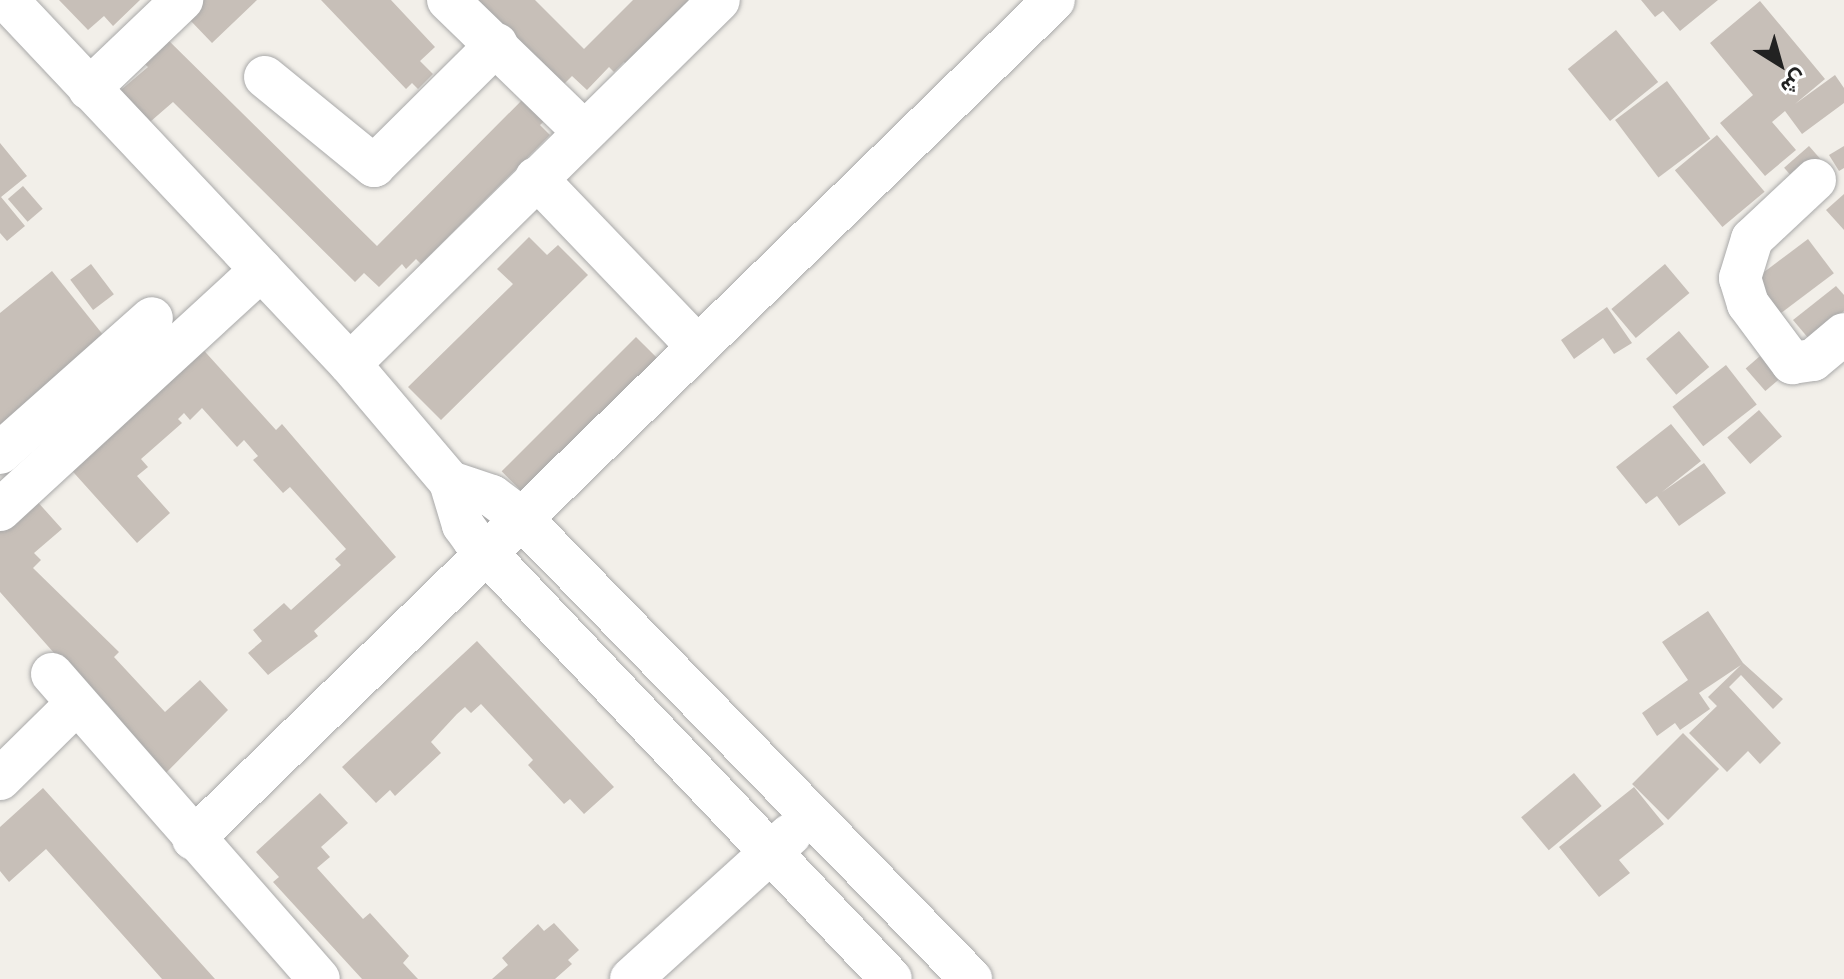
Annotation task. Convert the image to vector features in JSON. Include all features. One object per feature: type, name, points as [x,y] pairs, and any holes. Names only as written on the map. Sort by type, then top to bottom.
[{"type":"street","points":[[7,0],[350,364],[450,482],[463,525],[486,553],[891,979]]},
{"type":"street","points":[[89,89],[182,0]]},
{"type":"street","points":[[448,0],[497,44],[582,130]]},
{"type":"street","points":[[350,364],[582,130],[719,0]]},
{"type":"street","points":[[193,839],[1054,0]]},
{"type":"street","points":[[265,77],[374,166],[497,44]]},
{"type":"street","points":[[536,178],[698,347]]},
{"type":"street","points":[[1815,180],[1752,239],[1740,278],[1748,304],[1792,363],[1807,364],[1844,334]]},
{"type":"street","points":[[0,510],[261,270]]},
{"type":"street","points":[[0,453],[152,318]]},
{"type":"street","points":[[450,482],[492,496],[522,519],[971,979]]},
{"type":"street","points":[[0,779],[64,689],[319,979]]},
{"type":"street","points":[[631,979],[812,816]]},
{"type":"building","points":[[59,0],[140,0],[113,26],[104,16],[88,30]]},
{"type":"building","points":[[200,0],[257,0],[212,43],[189,19],[201,8]]},
{"type":"building","points":[[321,0],[391,0],[435,47],[420,61],[433,74],[418,89],[412,83],[406,89]]},
{"type":"building","points":[[477,0],[535,0],[584,49],[633,0],[696,0],[629,67],[624,62],[614,72],[609,67],[587,90],[572,76],[563,85]]},
{"type":"building","points":[[1641,0],[1718,0],[1680,31],[1663,11],[1655,17]]},
{"type":"building","points":[[1760,1],[1825,79],[1795,104],[1835,75],[1844,88],[1844,103],[1802,134],[1785,111],[1772,122],[1796,150],[1765,176],[1720,123],[1753,95],[1710,43]]},
{"type":"building","points":[[1616,30],[1658,82],[1610,121],[1568,69]]},
{"type":"building","points":[[163,35],[377,246],[528,94],[550,116],[540,125],[550,135],[421,264],[416,259],[406,269],[402,264],[379,287],[364,273],[355,282],[173,102],[143,128],[115,95],[148,67],[139,59]]},
{"type":"building","points":[[1667,81],[1710,139],[1658,178],[1615,120]]},
{"type":"building","points":[[1717,135],[1765,192],[1722,227],[1675,170]]},
{"type":"building","points":[[0,143],[27,176],[1,197],[25,226],[7,241],[0,233]]},
{"type":"building","points":[[1809,146],[1821,160],[1796,181],[1784,168]]},
{"type":"building","points":[[1844,146],[1844,168],[1839,171],[1829,155]]},
{"type":"building","points":[[23,186],[43,209],[28,222],[8,199]]},
{"type":"building","points":[[1844,194],[1844,230],[1826,210]]},
{"type":"building","points":[[529,237],[547,255],[558,245],[588,275],[441,420],[408,387],[513,284],[497,269]]},
{"type":"building","points":[[1808,239],[1834,273],[1779,315],[1753,281]]},
{"type":"building","points":[[91,264],[114,294],[93,310],[70,280]]},
{"type":"building","points":[[1665,264],[1689,293],[1636,338],[1611,309]]},
{"type":"building","points":[[52,271],[108,341],[0,428],[0,313]]},
{"type":"building","points":[[1836,286],[1844,295],[1844,311],[1809,339],[1793,320]]},
{"type":"building","points":[[1607,307],[1632,343],[1614,354],[1603,338],[1574,359],[1561,340]]},
{"type":"building","points":[[1679,331],[1709,367],[1676,395],[1646,359]]},
{"type":"building","points":[[636,337],[663,364],[529,498],[502,471]]},
{"type":"building","points":[[198,344],[276,430],[282,424],[396,557],[314,631],[318,636],[268,675],[248,653],[262,641],[253,630],[284,603],[291,610],[341,565],[335,559],[346,549],[290,487],[283,493],[253,460],[258,456],[244,440],[237,447],[202,408],[190,420],[184,413],[178,419],[182,423],[141,459],[148,467],[137,476],[170,513],[137,543],[66,464]]},
{"type":"building","points":[[1760,356],[1780,379],[1765,391],[1746,368]]},
{"type":"building","points":[[1726,365],[1757,404],[1703,446],[1672,407]]},
{"type":"building","points":[[1759,410],[1782,436],[1750,464],[1727,438]]},
{"type":"building","points":[[1671,424],[1701,461],[1662,492],[1704,463],[1726,493],[1679,526],[1657,496],[1646,504],[1616,467]]},
{"type":"building","points":[[35,499],[62,529],[34,553],[41,560],[33,568],[119,652],[114,657],[165,712],[200,680],[228,710],[163,776],[0,592],[0,531]]},
{"type":"building","points":[[1708,611],[1743,663],[1783,699],[1773,709],[1741,675],[1729,687],[1781,743],[1760,764],[1748,751],[1727,772],[1689,733],[1717,706],[1708,697],[1741,665],[1699,693],[1710,709],[1680,730],[1675,723],[1657,736],[1642,713],[1688,680],[1662,642]]},
{"type":"building","points":[[477,641],[614,787],[584,814],[570,799],[564,804],[528,765],[533,760],[481,704],[471,713],[465,707],[457,714],[431,742],[441,753],[395,796],[390,790],[376,803],[342,767]]},
{"type":"building","points":[[1683,733],[1719,769],[1668,820],[1632,784]]},
{"type":"building","points":[[1574,773],[1602,806],[1549,850],[1521,817]]},
{"type":"building","points":[[1634,787],[1664,824],[1619,860],[1630,873],[1599,897],[1559,847]]},
{"type":"building","points":[[43,788],[215,979],[162,979],[46,849],[9,882],[0,871],[0,827]]},
{"type":"building","points":[[320,793],[348,823],[321,847],[330,857],[317,868],[363,919],[370,913],[409,956],[403,963],[418,979],[362,979],[273,882],[279,877],[256,852]]},
{"type":"building","points":[[554,923],[579,950],[568,960],[572,964],[555,979],[492,979],[508,965],[502,958],[538,924],[544,931]]}]
